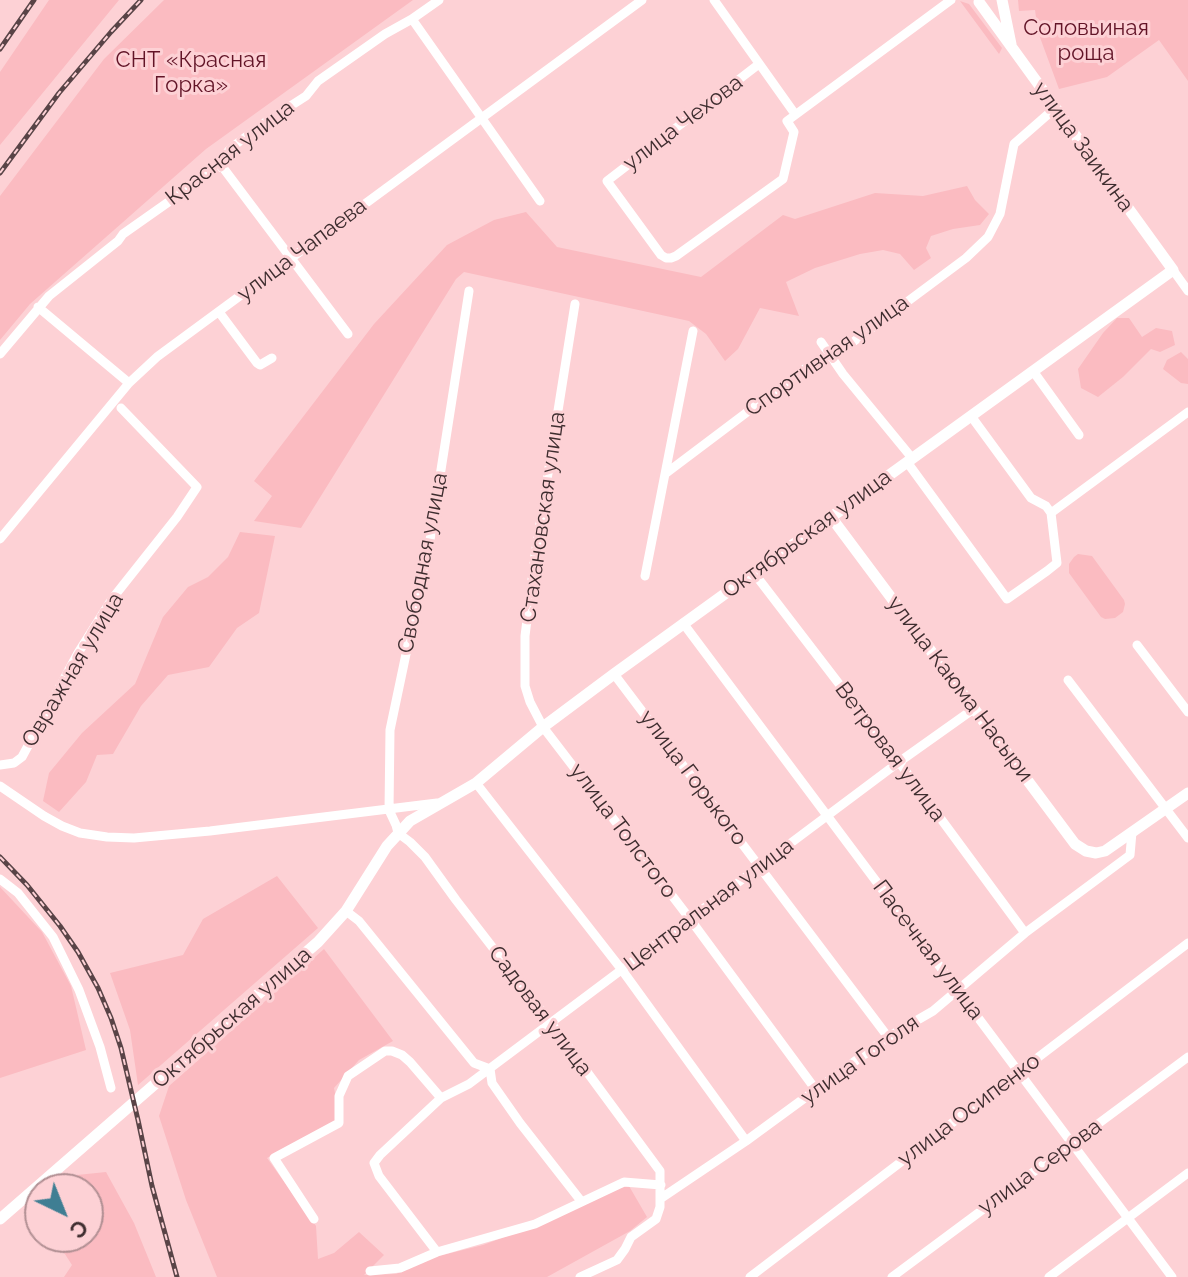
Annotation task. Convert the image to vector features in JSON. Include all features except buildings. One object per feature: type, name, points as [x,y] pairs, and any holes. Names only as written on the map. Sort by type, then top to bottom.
[{"type":"main road","points":[[978,1],[991,5],[1001,0],[1012,48]]},
{"type":"main road","name":"улица Заикина","points":[[978,1],[1173,270]]},
{"type":"main road","name":"Октябрьская улица","points":[[0,1219],[318,942],[346,911],[376,861],[410,821],[476,783],[543,727],[683,623],[1173,270]]},
{"type":"main road","name":"улица Каюма Насыри","points":[[831,517],[1075,844],[1096,853]]},
{"type":"main road","name":"улица Гоголя","points":[[1096,853],[1105,851],[1188,793]]},
{"type":"street","name":"Красная улица","points":[[0,354],[49,296],[123,234],[221,165],[231,148],[306,96],[318,81],[439,0]]},
{"type":"street","name":"улица Чапаева","points":[[0,539],[129,383],[158,356],[642,0]]},
{"type":"street","points":[[714,0],[795,114],[951,0]]},
{"type":"street","points":[[412,19],[540,201]]},
{"type":"street","name":"улица Чехова","points":[[759,64],[607,181],[661,255],[676,256],[783,179],[794,132],[787,121],[795,114]]},
{"type":"street","name":"Спортивная улица","points":[[665,474],[807,367],[832,357],[966,258],[988,237],[1000,214],[1014,144],[1054,109]]},
{"type":"street","points":[[221,165],[348,334]]},
{"type":"street","name":"улица Заикина","points":[[1173,270],[1188,291]]},
{"type":"street","name":"Свободная улица","points":[[398,833],[389,810],[390,730],[430,540],[469,291]]},
{"type":"street","name":"Стахановская улица","points":[[543,727],[525,686],[525,636],[575,304]]},
{"type":"street","points":[[38,307],[129,383]]},
{"type":"street","points":[[219,312],[257,363],[260,365],[272,358]]},
{"type":"street","points":[[645,576],[693,331]]},
{"type":"street","points":[[821,342],[1007,599],[1057,563],[1051,513],[1046,506],[1031,498],[971,416]]},
{"type":"street","points":[[1033,371],[1079,435]]},
{"type":"street","name":"Овражная улица","points":[[0,765],[14,763],[22,757],[78,653],[112,599],[197,487],[121,408]]},
{"type":"street","points":[[1051,513],[1188,412]]},
{"type":"street","name":"Ветровая улица","points":[[754,573],[1025,933]]},
{"type":"street","name":"Пасечная улица","points":[[683,623],[1172,1277]]},
{"type":"street","points":[[1137,645],[1188,712]]},
{"type":"street","name":"улица Горького","points":[[614,674],[888,1037]]},
{"type":"street","points":[[1068,680],[1188,838]]},
{"type":"street","name":"Центральная улица","points":[[437,1252],[375,1169],[374,1163],[392,1143],[441,1098],[490,1069],[975,708]]},
{"type":"street","name":"улица Толстого","points":[[543,727],[816,1090]]},
{"type":"street","points":[[476,783],[622,970],[746,1141]]},
{"type":"street","name":"Октябрьская улица","points":[[0,786],[44,816],[80,833],[134,838],[445,801]]},
{"type":"street","name":"улица Гоголя","points":[[580,1277],[617,1260],[631,1237],[656,1219],[660,1199],[746,1141],[888,1037],[933,1011],[1025,933],[1130,855],[1132,832]]},
{"type":"street","name":"Садовая улица","points":[[398,833],[425,857],[660,1171],[660,1199]]},
{"type":"street","points":[[0,879],[18,893],[53,937],[79,990],[111,1088]]},
{"type":"street","points":[[346,911],[359,921],[474,1063],[490,1069],[492,1083],[581,1201]]},
{"type":"street","name":"улица Осипенко","points":[[750,1277],[1188,943]]},
{"type":"street","points":[[314,1219],[274,1158],[339,1123],[339,1096],[348,1076],[385,1051],[392,1051],[410,1062],[441,1098]]},
{"type":"street","name":"улица Серова","points":[[892,1277],[1188,1057]]},
{"type":"street","points":[[1049,1277],[1188,1173]]},
{"type":"street","points":[[370,1271],[400,1268],[437,1252],[535,1224],[624,1182],[661,1185]]},
{"type":"green space","points":[[49,0],[119,0],[0,145],[0,72]]},
{"type":"green space","name":"СНТ «Красная Горка»","points":[[164,0],[413,0],[206,149],[30,304],[0,340],[0,196],[104,59]]},
{"type":"green space","name":"Соловьиная роща","points":[[1018,0],[1188,0],[1188,81],[1159,40],[1107,77],[1059,89],[1038,32],[1035,10],[1019,11]]},
{"type":"green space","points":[[960,1],[969,4],[1002,48],[999,54]]},
{"type":"green space","points":[[967,186],[989,214],[980,225],[931,236],[926,248],[931,258],[914,270],[900,254],[883,250],[815,268],[786,282],[799,316],[760,308],[738,349],[725,361],[706,334],[689,321],[464,272],[456,279],[301,528],[254,521],[272,496],[254,481],[374,324],[447,245],[494,220],[526,212],[557,247],[701,277],[783,215],[795,219],[875,193],[923,196]]},
{"type":"green space","points":[[1117,318],[1129,318],[1142,337],[1156,328],[1172,331],[1175,345],[1160,352],[1151,349],[1098,397],[1081,388],[1078,369]]},
{"type":"green space","points":[[1181,352],[1188,359],[1188,384],[1181,383],[1163,369],[1167,360]]},
{"type":"green space","points":[[240,532],[275,536],[259,613],[237,628],[209,667],[168,675],[141,706],[113,754],[97,755],[86,782],[59,812],[43,801],[49,773],[82,733],[135,684],[163,617],[188,587],[208,577],[228,557]]},
{"type":"green space","points":[[1078,554],[1092,556],[1124,600],[1123,612],[1115,618],[1101,617],[1069,573],[1069,564]]},
{"type":"green space","points":[[277,876],[318,928],[138,1085],[130,1030],[110,973],[183,955],[203,919]]},
{"type":"green space","points":[[0,887],[42,932],[71,986],[86,1050],[0,1078]]},
{"type":"green space","points":[[324,949],[393,1041],[359,1060],[334,1088],[340,1119],[267,1158],[316,1226],[318,1259],[334,1253],[359,1232],[384,1255],[364,1275],[396,1274],[435,1257],[483,1245],[550,1220],[615,1189],[629,1186],[647,1217],[630,1231],[547,1277],[217,1277],[186,1200],[159,1116],[169,1086]]},
{"type":"green space","points":[[106,1172],[134,1223],[156,1277],[64,1277],[72,1265],[64,1253],[104,1253],[104,1173],[96,1173]]},
{"type":"railway","points":[[0,49],[34,0]]},
{"type":"railway","points":[[0,173],[59,93],[141,0]]},
{"type":"railway","points":[[0,857],[27,885],[78,952],[111,1018],[177,1277]]}]
